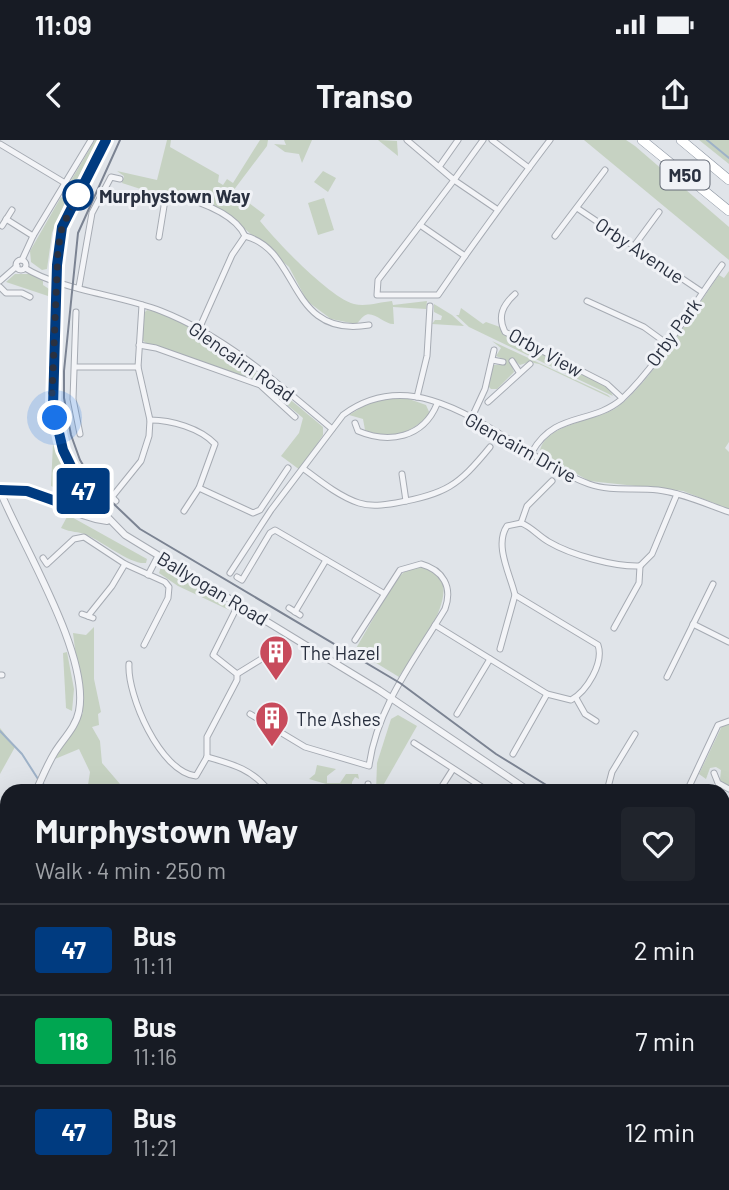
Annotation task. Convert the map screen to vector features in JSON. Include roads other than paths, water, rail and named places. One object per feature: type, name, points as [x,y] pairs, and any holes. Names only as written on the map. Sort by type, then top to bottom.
[{"type":"highway","name":"M50","points":[[642,140],[729,211]]},
{"type":"highway","name":"M50","points":[[681,140],[729,180]]},
{"type":"street","points":[[0,281],[22,260],[33,236],[91,140]]},
{"type":"street","points":[[74,509],[92,503],[84,493],[63,450],[53,407],[56,280],[62,227],[106,140]]},
{"type":"street","points":[[407,140],[454,180],[498,210]]},
{"type":"street","points":[[439,167],[458,140]]},
{"type":"street","points":[[483,140],[378,280],[377,295],[438,295],[550,140]]},
{"type":"street","points":[[492,140],[529,167]]},
{"type":"street","points":[[0,144],[65,183]]},
{"type":"street","name":"Orby Avenue","points":[[555,236],[605,170]]},
{"type":"street","points":[[79,287],[92,213],[111,177],[120,179]]},
{"type":"street","points":[[159,237],[167,197],[172,194],[204,206],[233,221],[245,236],[257,241],[286,271],[302,303],[323,319],[338,326],[369,325]]},
{"type":"street","name":"Orby Avenue","points":[[577,208],[702,292]]},
{"type":"street","points":[[2,226],[12,210]]},
{"type":"street","points":[[634,246],[659,212]]},
{"type":"street","points":[[6,219],[33,236]]},
{"type":"street","points":[[420,225],[464,256]]},
{"type":"street","points":[[199,329],[232,256],[245,236]]},
{"type":"street","points":[[22,260],[26,263],[24,268]]},
{"type":"street","name":"Orby Park","points":[[622,398],[666,343],[722,265]]},
{"type":"street","name":"Glencairn Road","points":[[17,266],[142,305],[199,329],[271,378],[332,429]]},
{"type":"street","points":[[0,287],[6,293],[22,293],[30,297]]},
{"type":"street","name":"Orby View","points":[[515,294],[502,309],[500,322],[505,332],[607,384],[622,398]]},
{"type":"street","points":[[587,301],[644,327],[666,343]]},
{"type":"street","points":[[112,497],[141,461],[148,442],[150,420],[138,368],[142,305]]},
{"type":"street","points":[[417,397],[427,356],[430,306]]},
{"type":"street","points":[[76,312],[73,399],[80,434]]},
{"type":"street","points":[[139,345],[156,348],[260,385],[295,417]]},
{"type":"street","points":[[472,417],[485,389],[494,350]]},
{"type":"street","points":[[492,359],[503,362]]},
{"type":"street","points":[[512,361],[519,372]]},
{"type":"street","points":[[488,402],[530,364]]},
{"type":"street","points":[[76,368],[138,368]]},
{"type":"street","points":[[485,389],[494,396]]},
{"type":"street","name":"Glencairn Drive","points":[[230,573],[271,510],[332,429],[351,410],[375,396],[398,394],[417,397],[472,417],[589,484],[677,494],[729,512]]},
{"type":"street","points":[[532,452],[551,429],[605,409],[622,398]]},
{"type":"street","points":[[355,423],[358,431],[377,439],[396,438],[420,428],[432,418],[438,404]]},
{"type":"street","points":[[150,420],[181,425],[209,438],[215,444],[199,488],[184,511]]},
{"type":"street","points":[[304,469],[357,503],[371,506],[438,494],[449,488],[490,447]]},
{"type":"street","points":[[199,488],[253,513],[260,510],[288,468]]},
{"type":"street","points":[[402,474],[406,501]]},
{"type":"street","points":[[521,523],[527,506],[552,481]]},
{"type":"street","points":[[0,491],[55,606],[71,652],[80,695],[76,720],[39,784]]},
{"type":"street","name":"Ballyogan Road","points":[[0,491],[27,491],[61,503],[96,520],[109,522]]},
{"type":"street","points":[[61,503],[73,502],[84,493]]},
{"type":"street","points":[[500,649],[515,595],[501,545],[501,535],[507,526],[521,523],[545,540],[579,555],[627,567],[640,566],[652,554],[677,494]]},
{"type":"street","name":"Ballyogan Road","points":[[92,503],[109,522],[158,556],[239,603],[390,698],[519,784]]},
{"type":"street","points":[[239,579],[274,530],[383,593]]},
{"type":"street","points":[[45,561],[79,537],[84,537],[125,564],[165,582],[169,592],[144,645]]},
{"type":"street","points":[[148,575],[158,556]]},
{"type":"street","points":[[295,612],[327,559]]},
{"type":"street","points":[[88,616],[112,586],[125,564]]},
{"type":"street","points":[[250,714],[305,747],[369,769],[376,733],[390,698],[445,608],[449,593],[443,578],[436,570],[421,564],[404,568],[383,593],[355,640]]},
{"type":"street","points":[[614,628],[639,583],[640,566]]},
{"type":"street","points":[[667,677],[713,584]]},
{"type":"street","points":[[435,625],[547,694],[563,700],[576,698],[598,663],[601,652],[598,645],[515,595]]},
{"type":"street","points":[[237,674],[213,655],[239,603]]},
{"type":"street","points":[[693,624],[729,642]]},
{"type":"street","points":[[237,674],[263,658]]},
{"type":"street","points":[[457,714],[490,659]]},
{"type":"street","points":[[129,664],[132,690],[144,723],[171,759],[188,775],[196,776],[207,757],[207,737],[237,680],[237,674]]},
{"type":"street","points":[[513,754],[547,694]]},
{"type":"street","points":[[576,698],[585,715],[596,720]]},
{"type":"street","points":[[690,784],[718,725],[729,721]]},
{"type":"street","points":[[609,784],[612,772],[635,734]]},
{"type":"street","points":[[414,743],[477,784]]},
{"type":"street","points":[[207,757],[239,766],[263,784]]},
{"type":"street","points":[[443,784],[453,768]]},
{"type":"street","points":[[714,773],[721,784]]},
{"type":"street","points":[[487,1190],[500,1190]]},
{"type":"waterway","points":[[707,140],[729,158]]},
{"type":"waterway","points":[[0,731],[22,754],[38,779]]},
{"type":"tram line","points":[[120,140],[78,233],[64,371],[64,398],[71,435],[80,460],[97,488],[140,529],[400,683],[496,754],[545,784]]},
{"type":"place","name":"Murphystown Way","points":[[78,195]]},
{"type":"place","name":"The Hazel","points":[[276,682]]},
{"type":"place","name":"The Ashes","points":[[272,748]]}]
